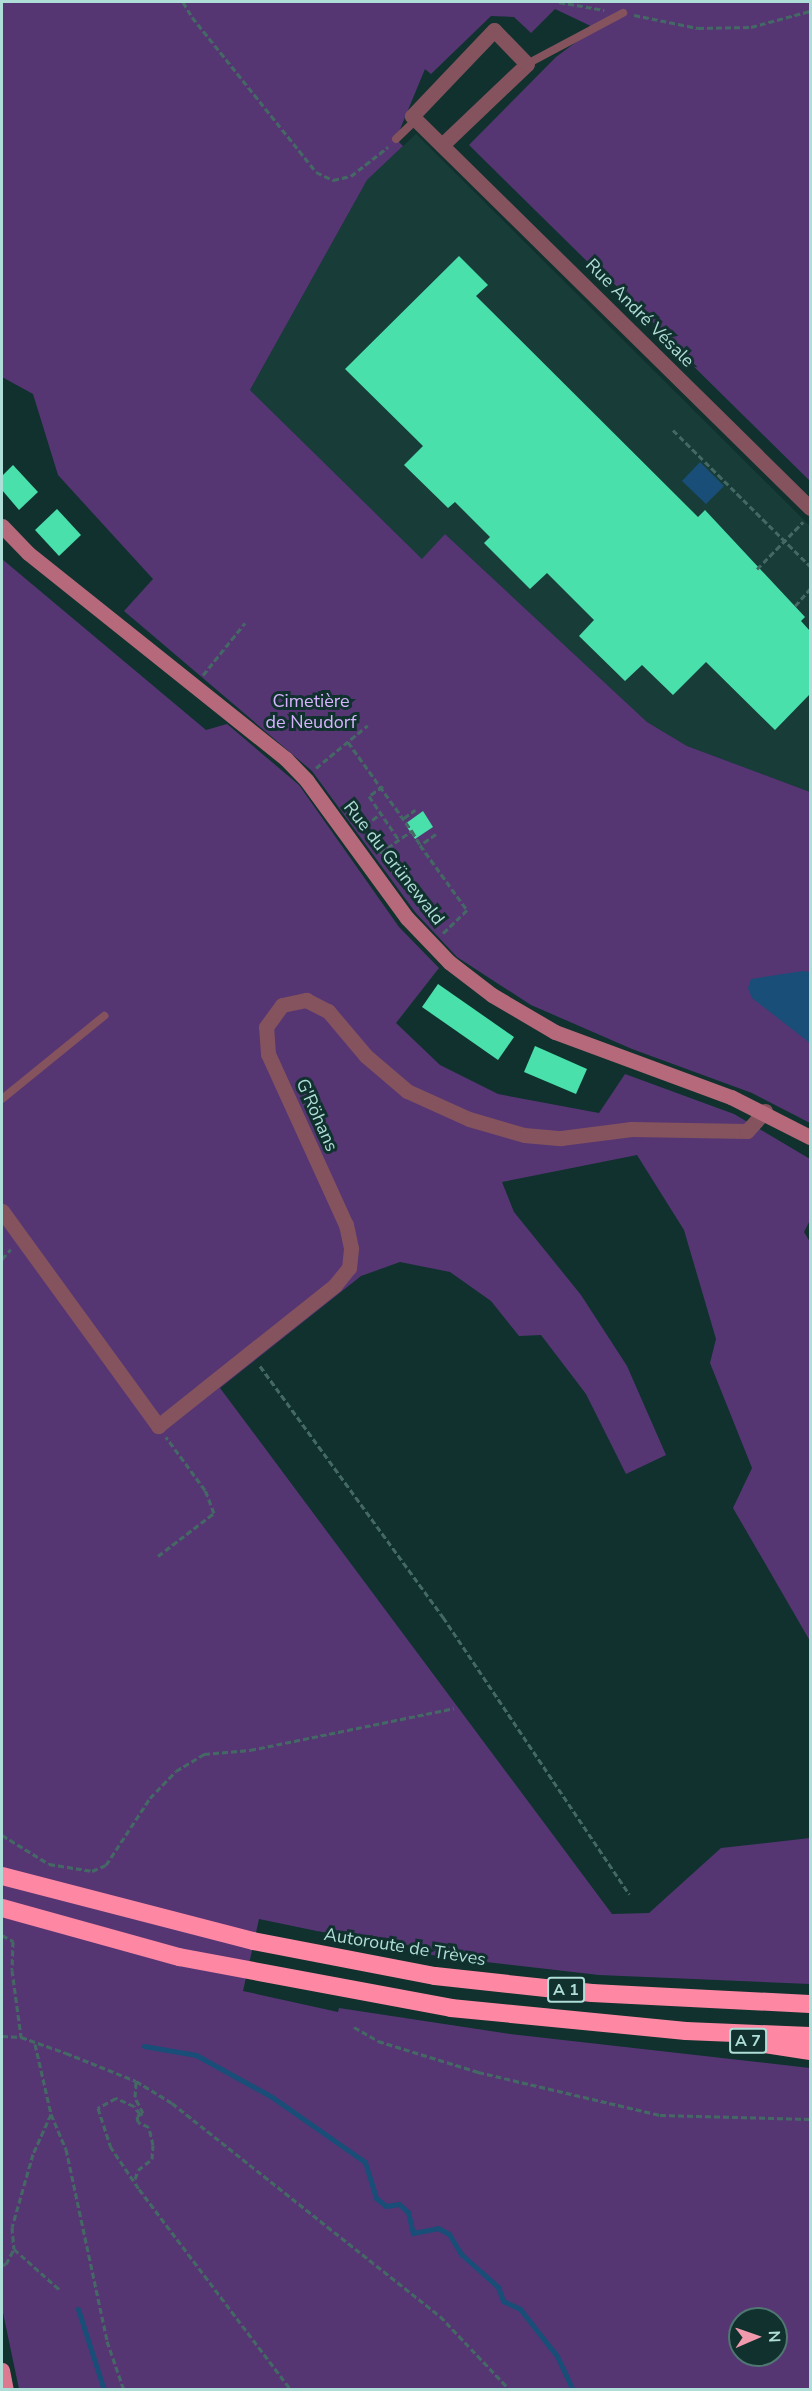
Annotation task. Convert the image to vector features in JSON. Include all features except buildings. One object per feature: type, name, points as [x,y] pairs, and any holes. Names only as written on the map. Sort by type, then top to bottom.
[{"type":"highway","name":"Autoroute de Trèves","points":[[2,1875],[122,1910],[323,1955],[435,1976],[581,1991],[810,2004]]},
{"type":"highway","name":"A 1","points":[[2,1908],[179,1957],[317,1985],[451,2008],[686,2031],[810,2036]]},
{"type":"highway","name":"A 7","points":[[686,2031],[810,2051]]},
{"type":"main road","name":"Rue du Grünewald","points":[[2,526],[28,553],[286,759],[307,782],[366,862],[432,944],[492,995],[555,1032],[765,1111],[810,1137]]},
{"type":"main road","points":[[2,2370],[6,2390]]},
{"type":"street","points":[[416,120],[412,116],[494,30],[527,64],[442,145]]},
{"type":"street","name":"Rue André Vésale","points":[[416,120],[810,508]]},
{"type":"street","name":"G'Röhans","points":[[158,1426],[335,1285],[349,1268],[351,1248],[346,1225],[268,1054],[266,1027],[282,1005],[306,1000],[328,1011],[366,1056],[407,1091],[469,1119],[524,1135],[561,1138],[631,1129],[747,1131],[765,1111]]},
{"type":"street","points":[[2,1211],[158,1426]]},
{"type":"lane","points":[[527,64],[623,13]]},
{"type":"lane","points":[[396,140],[416,120]]},
{"type":"lane","points":[[2,1099],[104,1016]]},
{"type":"path","points":[[183,2],[192,18],[316,172],[333,180],[351,176],[396,140]]},
{"type":"path","points":[[559,2],[698,28],[751,27],[810,11]]},
{"type":"path","points":[[673,430],[810,566]]},
{"type":"path","points":[[757,569],[810,514]]},
{"type":"path","points":[[795,606],[810,589]]},
{"type":"path","points":[[202,676],[245,623]]},
{"type":"path","points":[[307,782],[312,771],[368,725]]},
{"type":"path","points":[[348,742],[383,786],[420,844],[467,910],[432,944]]},
{"type":"path","points":[[383,786],[369,796],[399,840]]},
{"type":"path","points":[[404,818],[415,810]]},
{"type":"path","points":[[365,825],[381,814]]},
{"type":"path","points":[[366,862],[412,831]]},
{"type":"path","points":[[420,844],[436,834]]},
{"type":"path","points":[[250,1352],[436,1607],[628,1894]]},
{"type":"path","points":[[158,1426],[205,1490],[214,1513],[158,1556]]},
{"type":"path","points":[[2,1835],[50,1864],[92,1871],[106,1865],[150,1798],[176,1771],[204,1754],[250,1750],[454,1708]]},
{"type":"path","points":[[2,1935],[13,1941],[12,1970],[21,2037]]},
{"type":"path","points":[[354,2027],[378,2041],[478,2072],[660,2115],[810,2119]]},
{"type":"path","points":[[2,2036],[21,2037],[136,2082],[172,2103],[440,2316],[510,2390]]},
{"type":"path","points":[[34,2043],[51,2114],[66,2149],[107,2341],[124,2390]]},
{"type":"path","points":[[135,2179],[138,2170],[152,2159],[149,2127],[138,2122],[143,2113],[133,2090],[136,2082]]},
{"type":"path","points":[[140,2115],[124,2100],[116,2098],[98,2108],[110,2146],[291,2390]]},
{"type":"path","points":[[2,2265],[6,2264],[14,2249],[12,2227],[33,2154],[51,2114]]},
{"type":"path","points":[[14,2249],[60,2290]]},
{"type":"shaded area","points":[[416,134],[810,526],[810,792],[687,746],[647,722],[445,534],[423,560],[250,390],[367,180]]},
{"type":"green space","name":"Cimetière de Neudorf","points":[[2,2],[810,2],[810,481],[469,145],[556,57],[595,28],[555,9],[531,33],[514,17],[491,16],[431,74],[425,69],[396,139],[403,146],[367,180],[250,390],[422,559],[445,534],[647,722],[687,746],[810,792],[810,1123],[752,1093],[632,1049],[531,1005],[457,957],[415,912],[312,771],[124,611],[153,579],[58,475],[33,394],[2,377]]},
{"type":"green space","points":[[2,559],[206,730],[227,724],[299,785],[399,927],[439,968],[396,1023],[440,1065],[498,1094],[599,1113],[625,1074],[734,1114],[810,1159],[810,1220],[804,1232],[810,1242],[810,1641],[733,1508],[752,1468],[710,1363],[716,1339],[684,1230],[637,1155],[502,1182],[514,1212],[581,1295],[627,1366],[666,1455],[626,1474],[586,1394],[541,1335],[519,1336],[491,1301],[450,1272],[400,1262],[361,1276],[220,1388],[612,1914],[649,1913],[721,1848],[810,1838],[810,1984],[599,1975],[442,1957],[259,1919],[243,1991],[338,2012],[339,2008],[510,2034],[810,2068],[810,2389],[19,2389],[2,2308]]},
{"type":"water","points":[[700,462],[724,486],[706,504],[682,481]]},
{"type":"water","points":[[803,971],[810,972],[810,1043],[752,998],[748,988],[751,979]]},
{"type":"waterway","points":[[144,2046],[196,2055],[272,2097],[365,2162],[376,2198],[386,2206],[399,2204],[408,2212],[413,2233],[438,2228],[449,2234],[461,2254],[498,2287],[503,2301],[520,2309],[557,2356],[573,2390]]},
{"type":"waterway","points":[[78,2309],[104,2390]]}]
